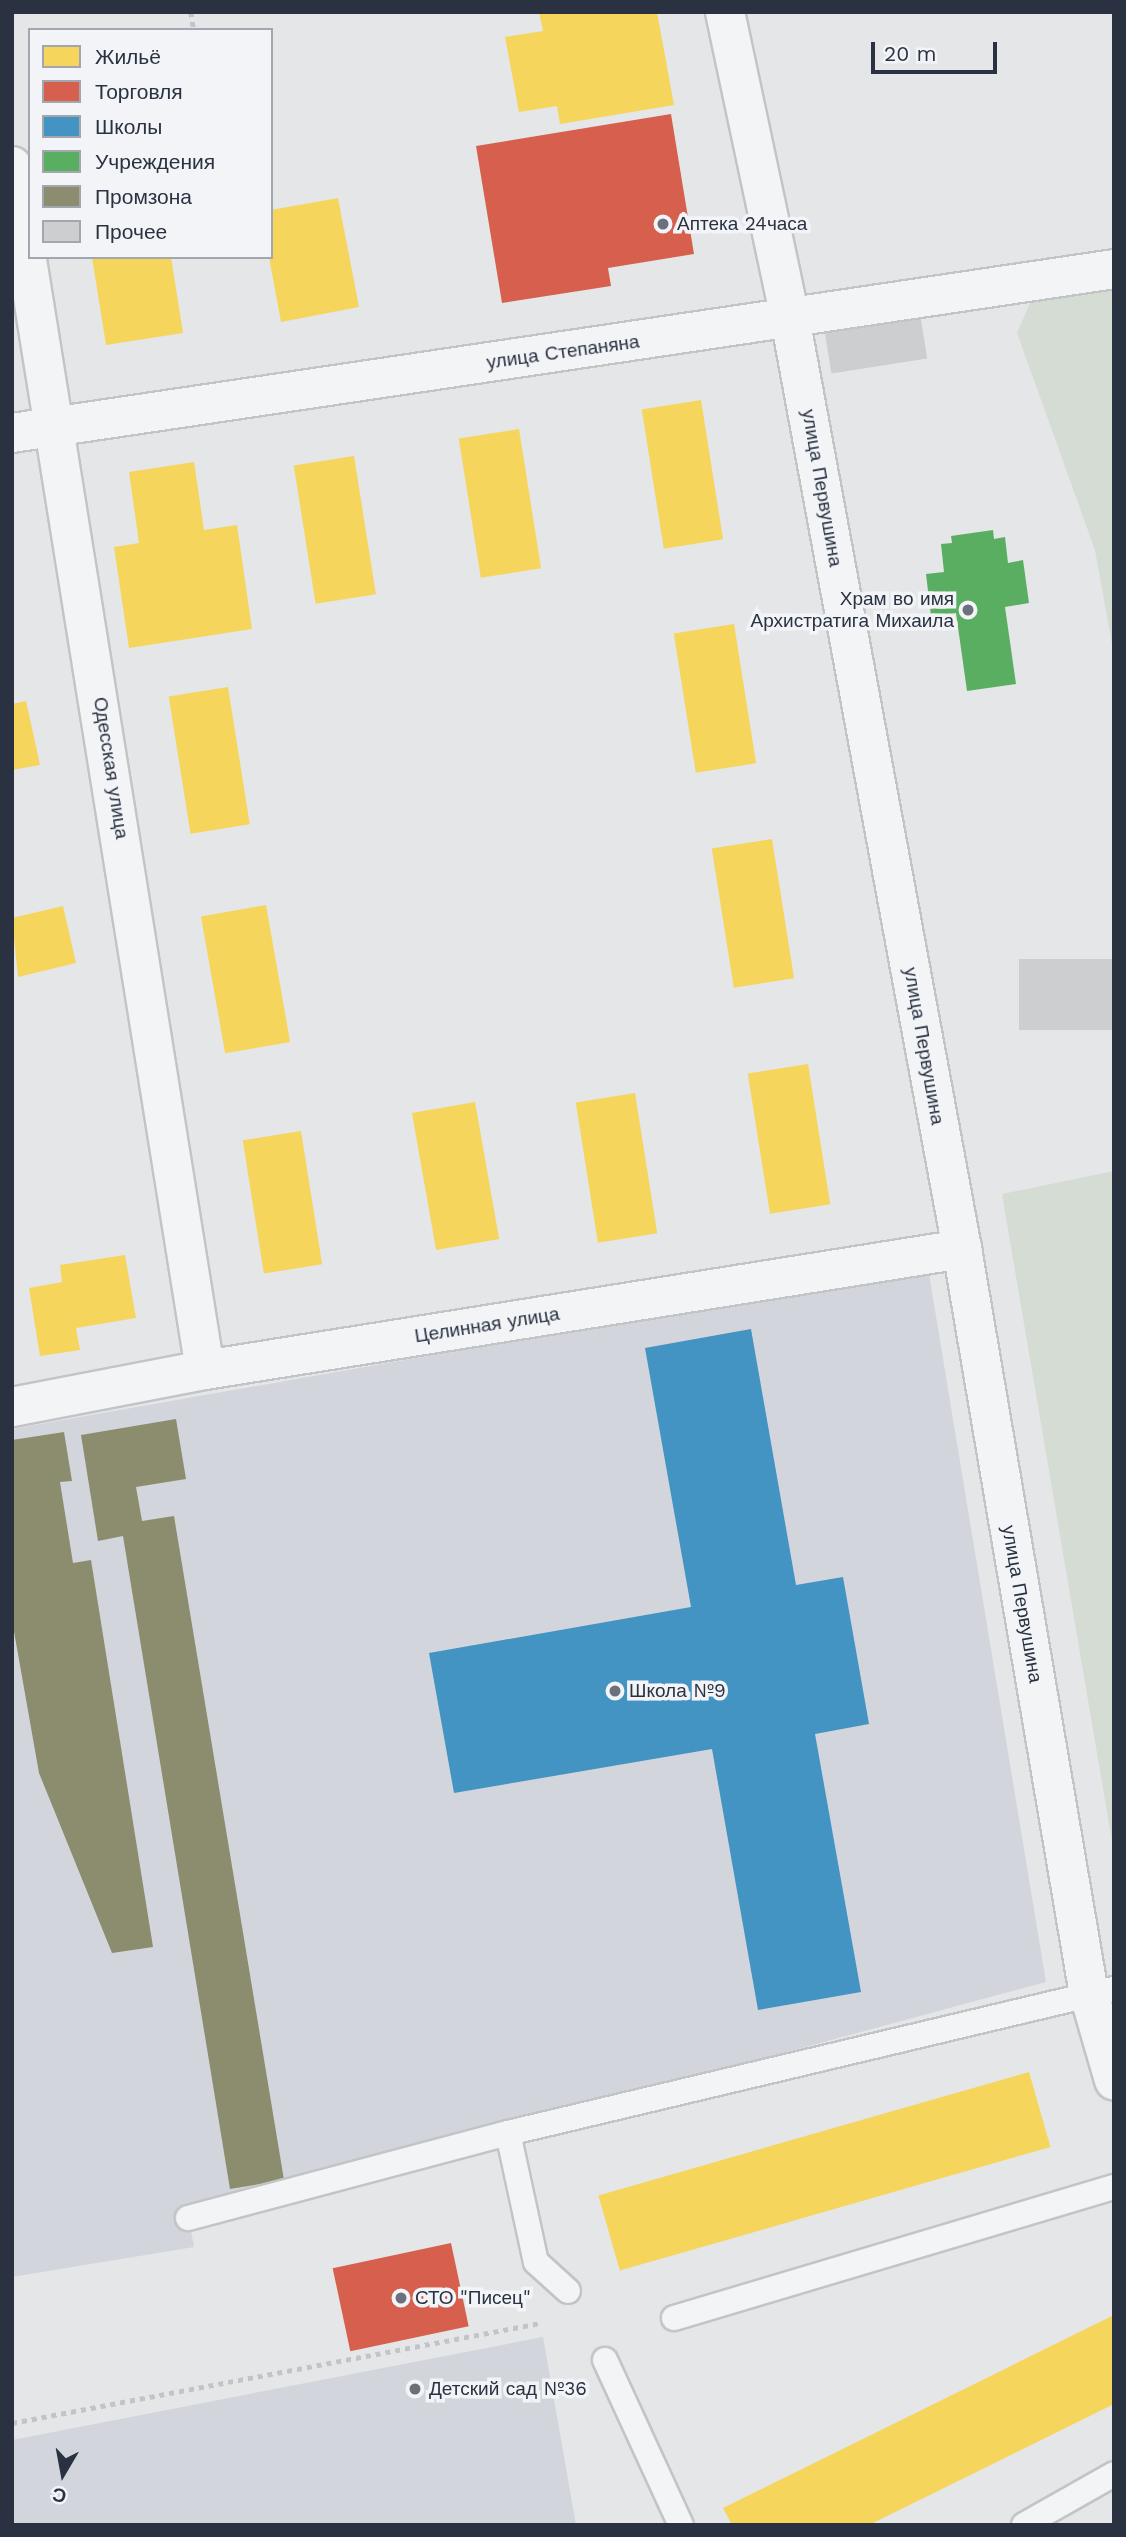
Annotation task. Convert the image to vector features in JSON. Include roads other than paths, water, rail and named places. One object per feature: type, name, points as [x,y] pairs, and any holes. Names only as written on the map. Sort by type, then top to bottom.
[{"type":"street","name":"улица Первушина","points":[[725,12],[790,318],[1101,1992],[1114,2080]]},
{"type":"street","name":"Одесская улица","points":[[12,166],[28,258]]},
{"type":"street","name":"Одесская улица","points":[[28,259],[57,426],[205,1370]]},
{"type":"street","name":"улица Степаняна","points":[[12,433],[1114,269]]},
{"type":"street","name":"Целинная улица","points":[[12,1406],[205,1370],[962,1250]]},
{"type":"lane","points":[[188,2218],[508,2133],[1101,1992]]},
{"type":"lane","points":[[508,2133],[536,2262],[568,2291]]},
{"type":"lane","points":[[674,2318],[1114,2187]]},
{"type":"lane","points":[[605,2360],[681,2525]]},
{"type":"lane","points":[[1024,2525],[1114,2474]]},
{"type":"place","name":"Аптека 24часа","points":[[663,224]]},
{"type":"place","name":"Храм во имя Архистратига Михаила","points":[[968,610]]},
{"type":"place","name":"Школа №9","points":[[615,1691]]},
{"type":"place","name":"СТО \"Писец\"","points":[[401,2298]]},
{"type":"place","name":"Детский сад №36","points":[[415,2389]]}]
